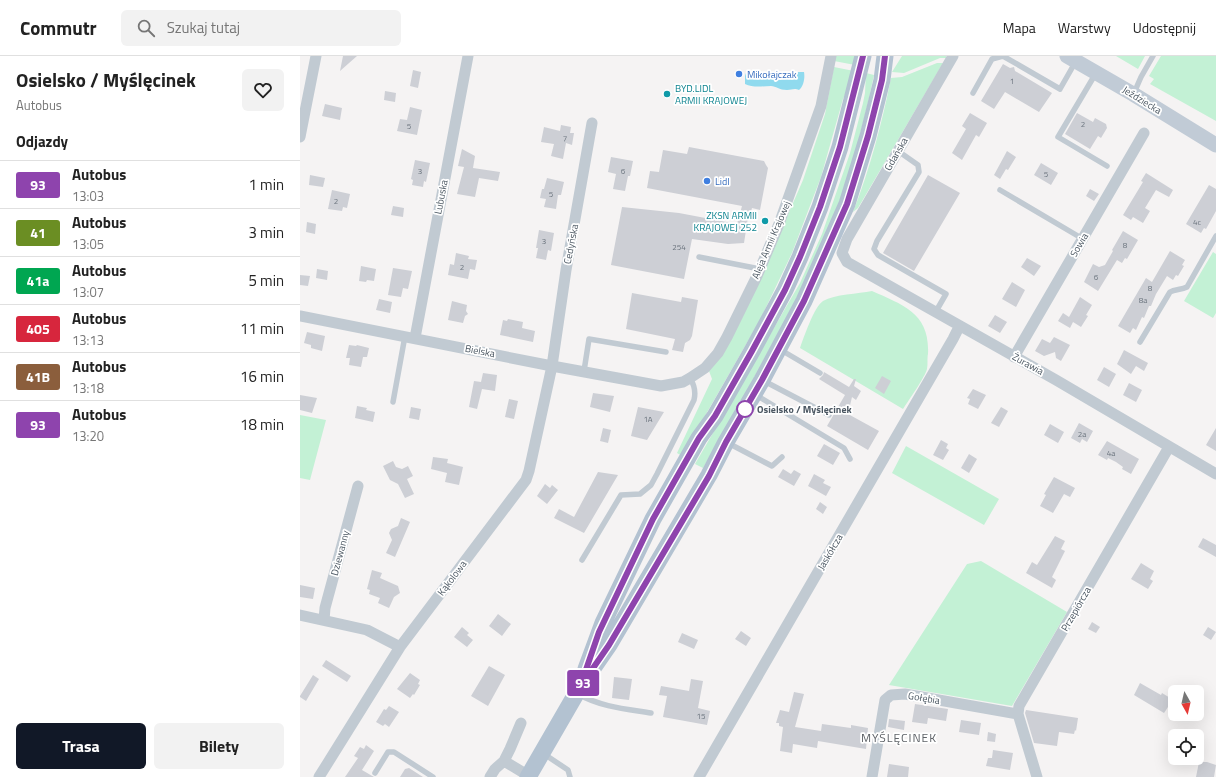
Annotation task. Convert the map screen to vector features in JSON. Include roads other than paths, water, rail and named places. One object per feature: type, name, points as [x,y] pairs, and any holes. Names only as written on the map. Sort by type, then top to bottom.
[{"type":"main road","points":[[578,690],[596,641],[653,519],[699,438],[719,410],[785,290],[810,233],[840,147],[863,56]]},
{"type":"main road","points":[[528,776],[578,690],[609,645],[709,476],[726,442],[779,349],[812,283],[847,204],[870,130],[882,80],[885,56]]},
{"type":"street","points":[[300,137],[316,56]]},
{"type":"street","name":"Lubuska","points":[[410,337],[468,56]]},
{"type":"street","name":"Aleja Armii Krajowej","points":[[661,386],[683,382],[705,368],[718,352],[727,337],[760,269],[779,224],[821,106],[831,56]]},
{"type":"street","name":"Gdańska","points":[[842,253],[847,238],[953,56]]},
{"type":"street","name":"Jeździecka","points":[[1071,58],[1216,145]]},
{"type":"street","name":"Cedyńska","points":[[552,366],[566,270],[592,123]]},
{"type":"street","name":"Sowia","points":[[1014,357],[1144,133]]},
{"type":"street","name":"Żurawia","points":[[842,253],[847,262],[1216,474]]},
{"type":"street","name":"Bielska","points":[[300,316],[661,386]]},
{"type":"street","name":"Jaskółcza","points":[[699,777],[953,340],[959,327]]},
{"type":"street","name":"Kąkolowa","points":[[319,777],[400,647],[526,480],[552,366]]},
{"type":"street","name":"Przepiórcza","points":[[1018,714],[1019,706],[1169,447]]},
{"type":"street","name":"Dziewanny","points":[[324,620],[358,486]]},
{"type":"street","points":[[300,615],[367,630],[400,647]]},
{"type":"street","name":"Gołębia","points":[[872,777],[885,700],[890,695],[906,694],[1018,714]]},
{"type":"street","points":[[1018,714],[1037,777]]},
{"type":"street","points":[[490,777],[495,769],[504,761],[521,723]]},
{"type":"street","points":[[504,761],[528,776]]},
{"type":"lane","points":[[973,93],[992,59],[1003,56],[1060,89],[1071,58]]},
{"type":"lane","points":[[1133,94],[1153,56]]},
{"type":"lane","points":[[1096,73],[1058,137],[1107,166]]},
{"type":"lane","points":[[898,151],[918,165],[920,172],[877,241],[874,249],[878,255],[946,294],[935,313]]},
{"type":"lane","points":[[1000,190],[1083,239]]},
{"type":"lane","points":[[1140,342],[1170,292],[1174,290],[1183,290],[1187,287],[1216,236]]},
{"type":"lane","points":[[699,256],[760,269]]},
{"type":"lane","points":[[393,402],[410,337]]},
{"type":"lane","points":[[584,371],[589,339],[666,352]]},
{"type":"lane","points":[[779,349],[820,373]]},
{"type":"lane","points":[[582,560],[621,495],[640,494],[646,490],[657,474],[694,400],[696,392],[694,384],[690,378]]},
{"type":"lane","points":[[758,387],[829,415]]},
{"type":"lane","points":[[758,387],[844,448],[850,459]]},
{"type":"lane","points":[[726,442],[772,466],[782,457]]},
{"type":"lane","points":[[578,690],[591,701],[607,706],[651,712]]},
{"type":"lane","points":[[375,773],[388,752],[394,752],[433,777]]},
{"type":"lane","points":[[542,753],[568,770],[570,777]]},
{"type":"water","points":[[792,72],[804,72],[804,81],[799,90],[784,90],[773,86],[755,86],[745,84],[746,73],[765,74],[768,78],[781,80]]},
{"type":"place","name":"Mikołajczak","points":[[739,74]]},
{"type":"place","name":"BYD.LIDL ARMII KRAJOWEJ","points":[[667,94]]},
{"type":"place","name":"Lidl","points":[[707,181]]},
{"type":"place","name":"ZKSN ARMII KRAJOWEJ 252","points":[[765,221]]},
{"type":"place","name":"Osielsko / Myślęcinek","points":[[745,409]]},
{"type":"district","name":"MYŚLĘCINEK","points":[[899,737]]}]
